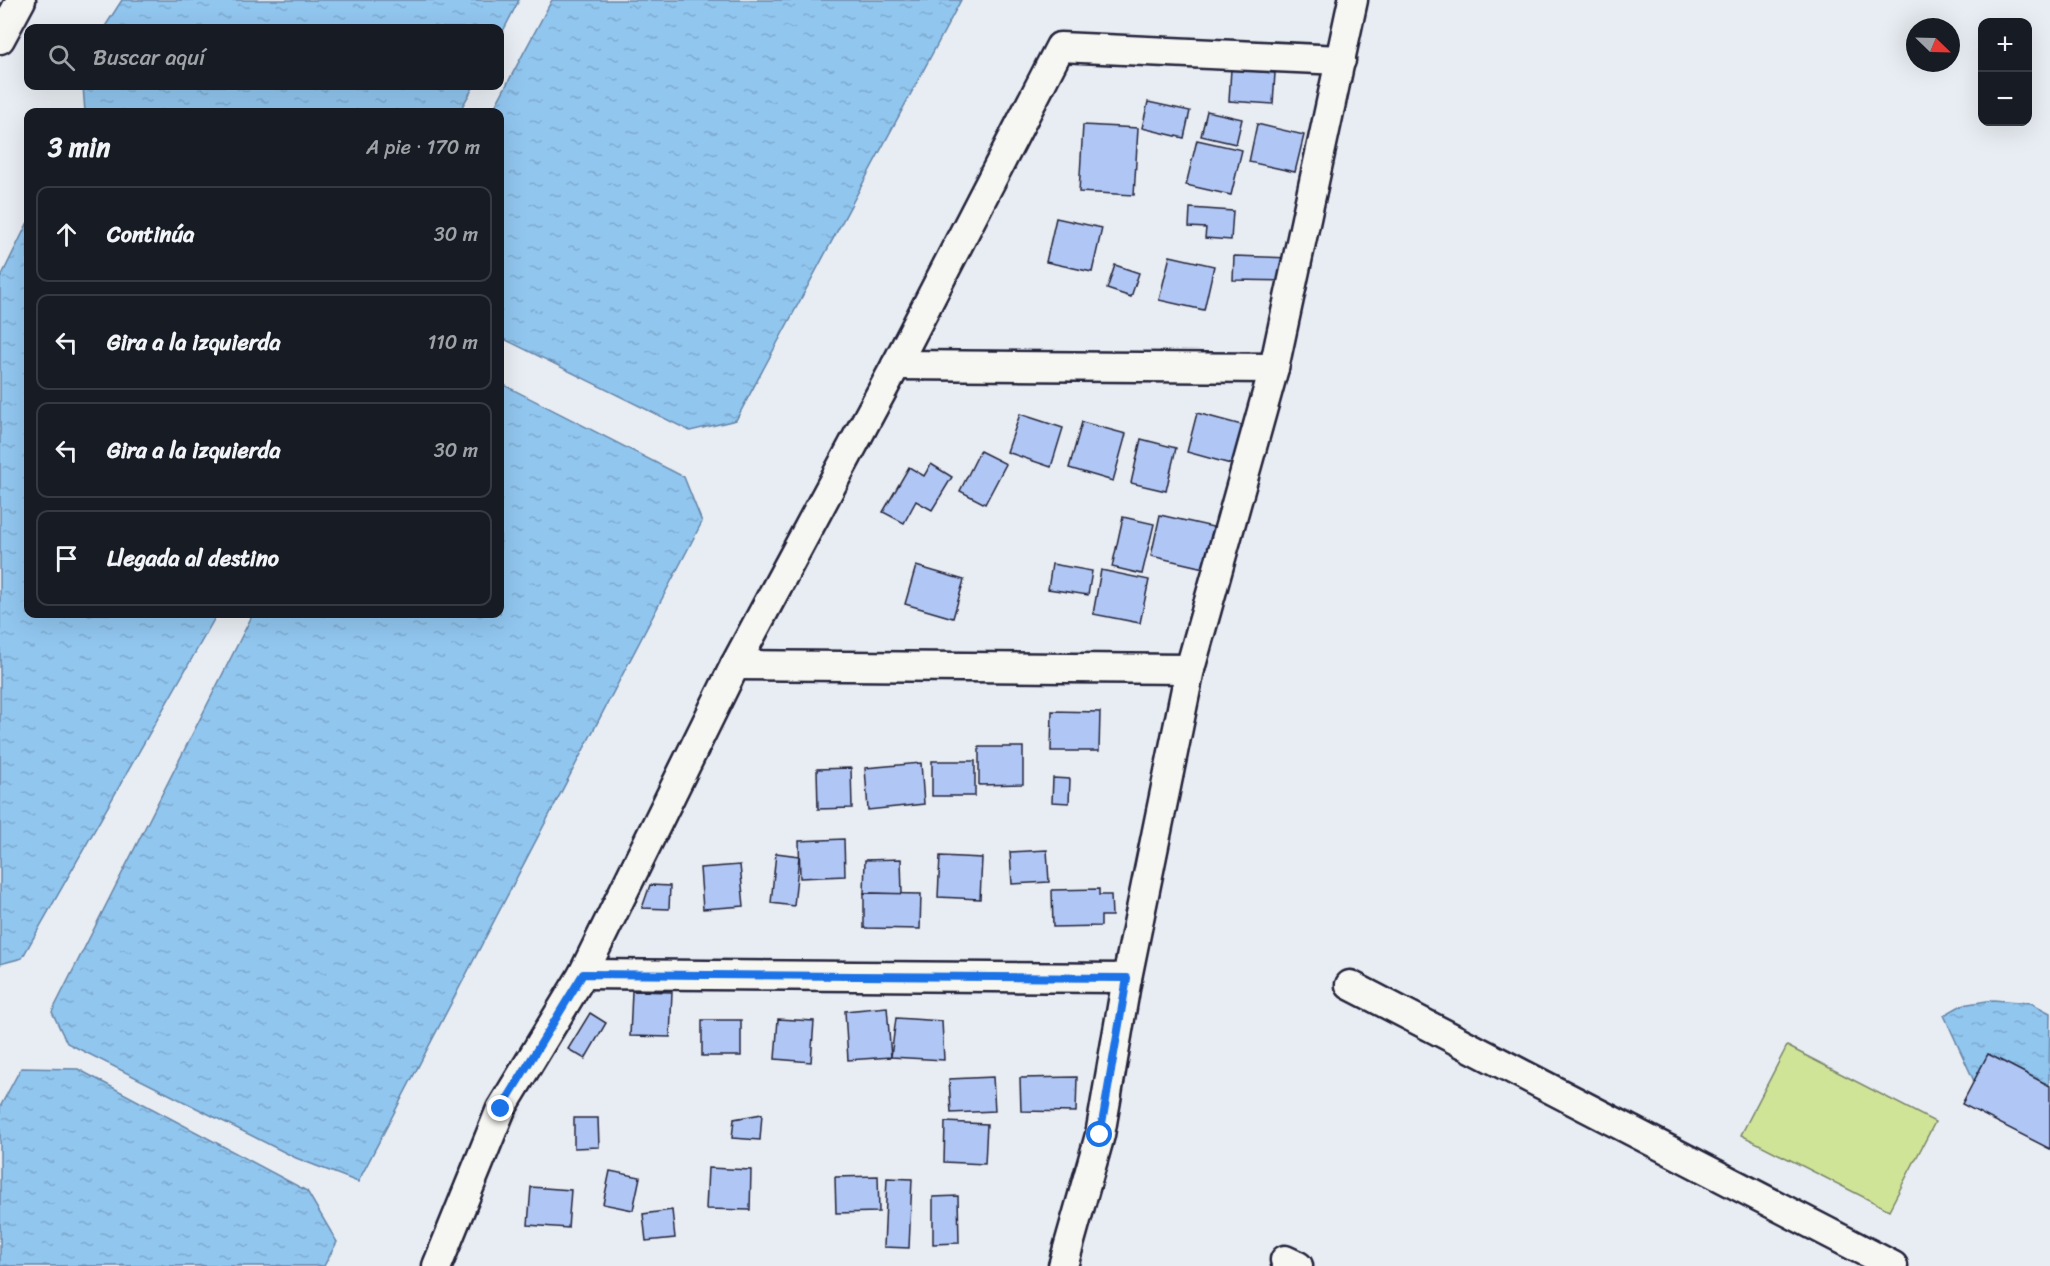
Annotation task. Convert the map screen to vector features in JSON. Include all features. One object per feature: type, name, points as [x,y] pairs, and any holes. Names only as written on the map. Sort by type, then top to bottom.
[{"type":"street","points":[[0,39],[21,0]]},
{"type":"street","points":[[1064,1266],[1100,1135],[1127,978],[1190,669],[1274,368],[1353,0]]},
{"type":"street","points":[[437,1266],[501,1109],[583,974],[735,665],[896,365],[1060,47],[1341,60]]},
{"type":"street","points":[[896,365],[1274,368]]},
{"type":"street","points":[[735,665],[1190,669]]},
{"type":"street","points":[[583,974],[1127,978]]},
{"type":"street","points":[[1350,985],[1893,1266]]},
{"type":"green space","points":[[1787,1046],[1935,1122],[1889,1210],[1741,1135]]},
{"type":"water","points":[[122,0],[519,0],[504,29],[504,24],[107,24]]},
{"type":"water","points":[[552,0],[961,0],[736,420],[690,431],[504,339],[504,108],[494,108]]},
{"type":"water","points":[[83,90],[472,90],[461,108],[85,108]]},
{"type":"water","points":[[24,230],[24,618],[215,618],[22,958],[0,964],[0,279]]},
{"type":"water","points":[[504,385],[684,477],[702,522],[358,1182],[296,1158],[67,1043],[52,1012],[251,618],[504,618]]},
{"type":"water","points":[[1993,1000],[2031,1003],[2050,1013],[2049,1085],[1988,1054],[1974,1081],[1944,1015],[1962,1005]]},
{"type":"water","points":[[21,1068],[78,1069],[307,1191],[337,1242],[324,1266],[0,1266],[0,1107]]},
{"type":"building","points":[[1231,69],[1275,73],[1273,104],[1229,101]]},
{"type":"building","points":[[1148,102],[1190,111],[1184,138],[1142,128]]},
{"type":"building","points":[[1207,111],[1242,119],[1236,144],[1201,136]]},
{"type":"building","points":[[1257,124],[1304,135],[1295,172],[1249,162]]},
{"type":"building","points":[[1083,125],[1138,128],[1134,195],[1079,192]]},
{"type":"building","points":[[1197,140],[1242,150],[1231,195],[1186,185]]},
{"type":"building","points":[[1190,208],[1233,211],[1231,240],[1205,238],[1206,228],[1189,227]]},
{"type":"building","points":[[1056,218],[1102,228],[1092,272],[1046,262]]},
{"type":"building","points":[[1170,256],[1214,266],[1204,310],[1159,300]]},
{"type":"building","points":[[1234,256],[1292,258],[1291,281],[1233,280]]},
{"type":"building","points":[[1115,265],[1139,273],[1131,297],[1107,289]]},
{"type":"building","points":[[1197,413],[1249,427],[1238,466],[1187,452]]},
{"type":"building","points":[[1020,414],[1063,428],[1051,467],[1007,452]]},
{"type":"building","points":[[1082,422],[1126,434],[1113,481],[1069,468]]},
{"type":"building","points":[[1141,439],[1176,448],[1166,491],[1131,483]]},
{"type":"building","points":[[980,451],[1006,464],[985,504],[960,491]]},
{"type":"building","points":[[931,464],[952,477],[932,510],[916,501],[904,523],[883,512],[909,467],[924,476]]},
{"type":"building","points":[[1160,515],[1213,527],[1204,568],[1151,556]]},
{"type":"building","points":[[1123,517],[1154,524],[1142,574],[1112,567]]},
{"type":"building","points":[[1052,564],[1092,571],[1088,595],[1048,589]]},
{"type":"building","points":[[916,566],[964,580],[953,618],[905,604]]},
{"type":"building","points":[[1101,570],[1149,580],[1140,623],[1093,614]]},
{"type":"building","points":[[1052,711],[1100,712],[1099,751],[1051,751]]},
{"type":"building","points":[[979,747],[1023,747],[1023,784],[979,785]]},
{"type":"building","points":[[932,761],[975,761],[975,796],[932,796]]},
{"type":"building","points":[[921,763],[924,804],[868,810],[865,768]]},
{"type":"building","points":[[851,768],[852,808],[818,809],[817,769]]},
{"type":"building","points":[[1053,778],[1070,779],[1069,803],[1052,802]]},
{"type":"building","points":[[844,839],[845,876],[800,878],[799,841]]},
{"type":"building","points":[[1047,850],[1049,882],[1012,884],[1010,852]]},
{"type":"building","points":[[776,853],[799,856],[794,906],[771,903]]},
{"type":"building","points":[[940,856],[982,858],[980,899],[938,897]]},
{"type":"building","points":[[901,859],[902,894],[864,893],[865,860]]},
{"type":"building","points":[[740,865],[744,906],[703,909],[700,868]]},
{"type":"building","points":[[650,885],[670,886],[669,909],[642,908]]},
{"type":"building","points":[[1099,889],[1099,895],[1111,895],[1112,916],[1101,916],[1101,926],[1053,927],[1052,890]]},
{"type":"building","points":[[864,893],[921,894],[920,929],[864,928]]},
{"type":"building","points":[[632,991],[672,992],[670,1037],[630,1036]]},
{"type":"building","points":[[887,1007],[891,1057],[848,1060],[845,1011]]},
{"type":"building","points":[[590,1013],[606,1023],[585,1059],[568,1049]]},
{"type":"building","points":[[896,1018],[942,1021],[944,1060],[891,1057]]},
{"type":"building","points":[[778,1019],[814,1021],[811,1062],[775,1059]]},
{"type":"building","points":[[702,1020],[741,1020],[741,1056],[702,1056]]},
{"type":"building","points":[[1988,1054],[2050,1086],[2050,1149],[1962,1104]]},
{"type":"building","points":[[993,1077],[995,1111],[951,1113],[949,1079]]},
{"type":"building","points":[[1077,1077],[1076,1112],[1021,1111],[1020,1078]]},
{"type":"building","points":[[762,1114],[760,1140],[732,1138],[734,1119]]},
{"type":"building","points":[[574,1118],[598,1118],[599,1147],[574,1148]]},
{"type":"building","points":[[945,1122],[987,1124],[985,1164],[944,1162]]},
{"type":"building","points":[[708,1168],[751,1170],[750,1210],[706,1209]]},
{"type":"building","points":[[610,1171],[640,1177],[633,1210],[603,1204]]},
{"type":"building","points":[[878,1176],[879,1212],[836,1213],[835,1177]]},
{"type":"building","points":[[887,1178],[912,1179],[909,1248],[884,1247]]},
{"type":"building","points":[[531,1187],[571,1190],[568,1228],[528,1225]]},
{"type":"building","points":[[958,1196],[959,1243],[933,1244],[933,1197]]},
{"type":"building","points":[[672,1210],[675,1238],[646,1241],[643,1214]]},
{"type":"route","points":[[501,1109],[583,974],[1127,978],[1100,1135]]}]
